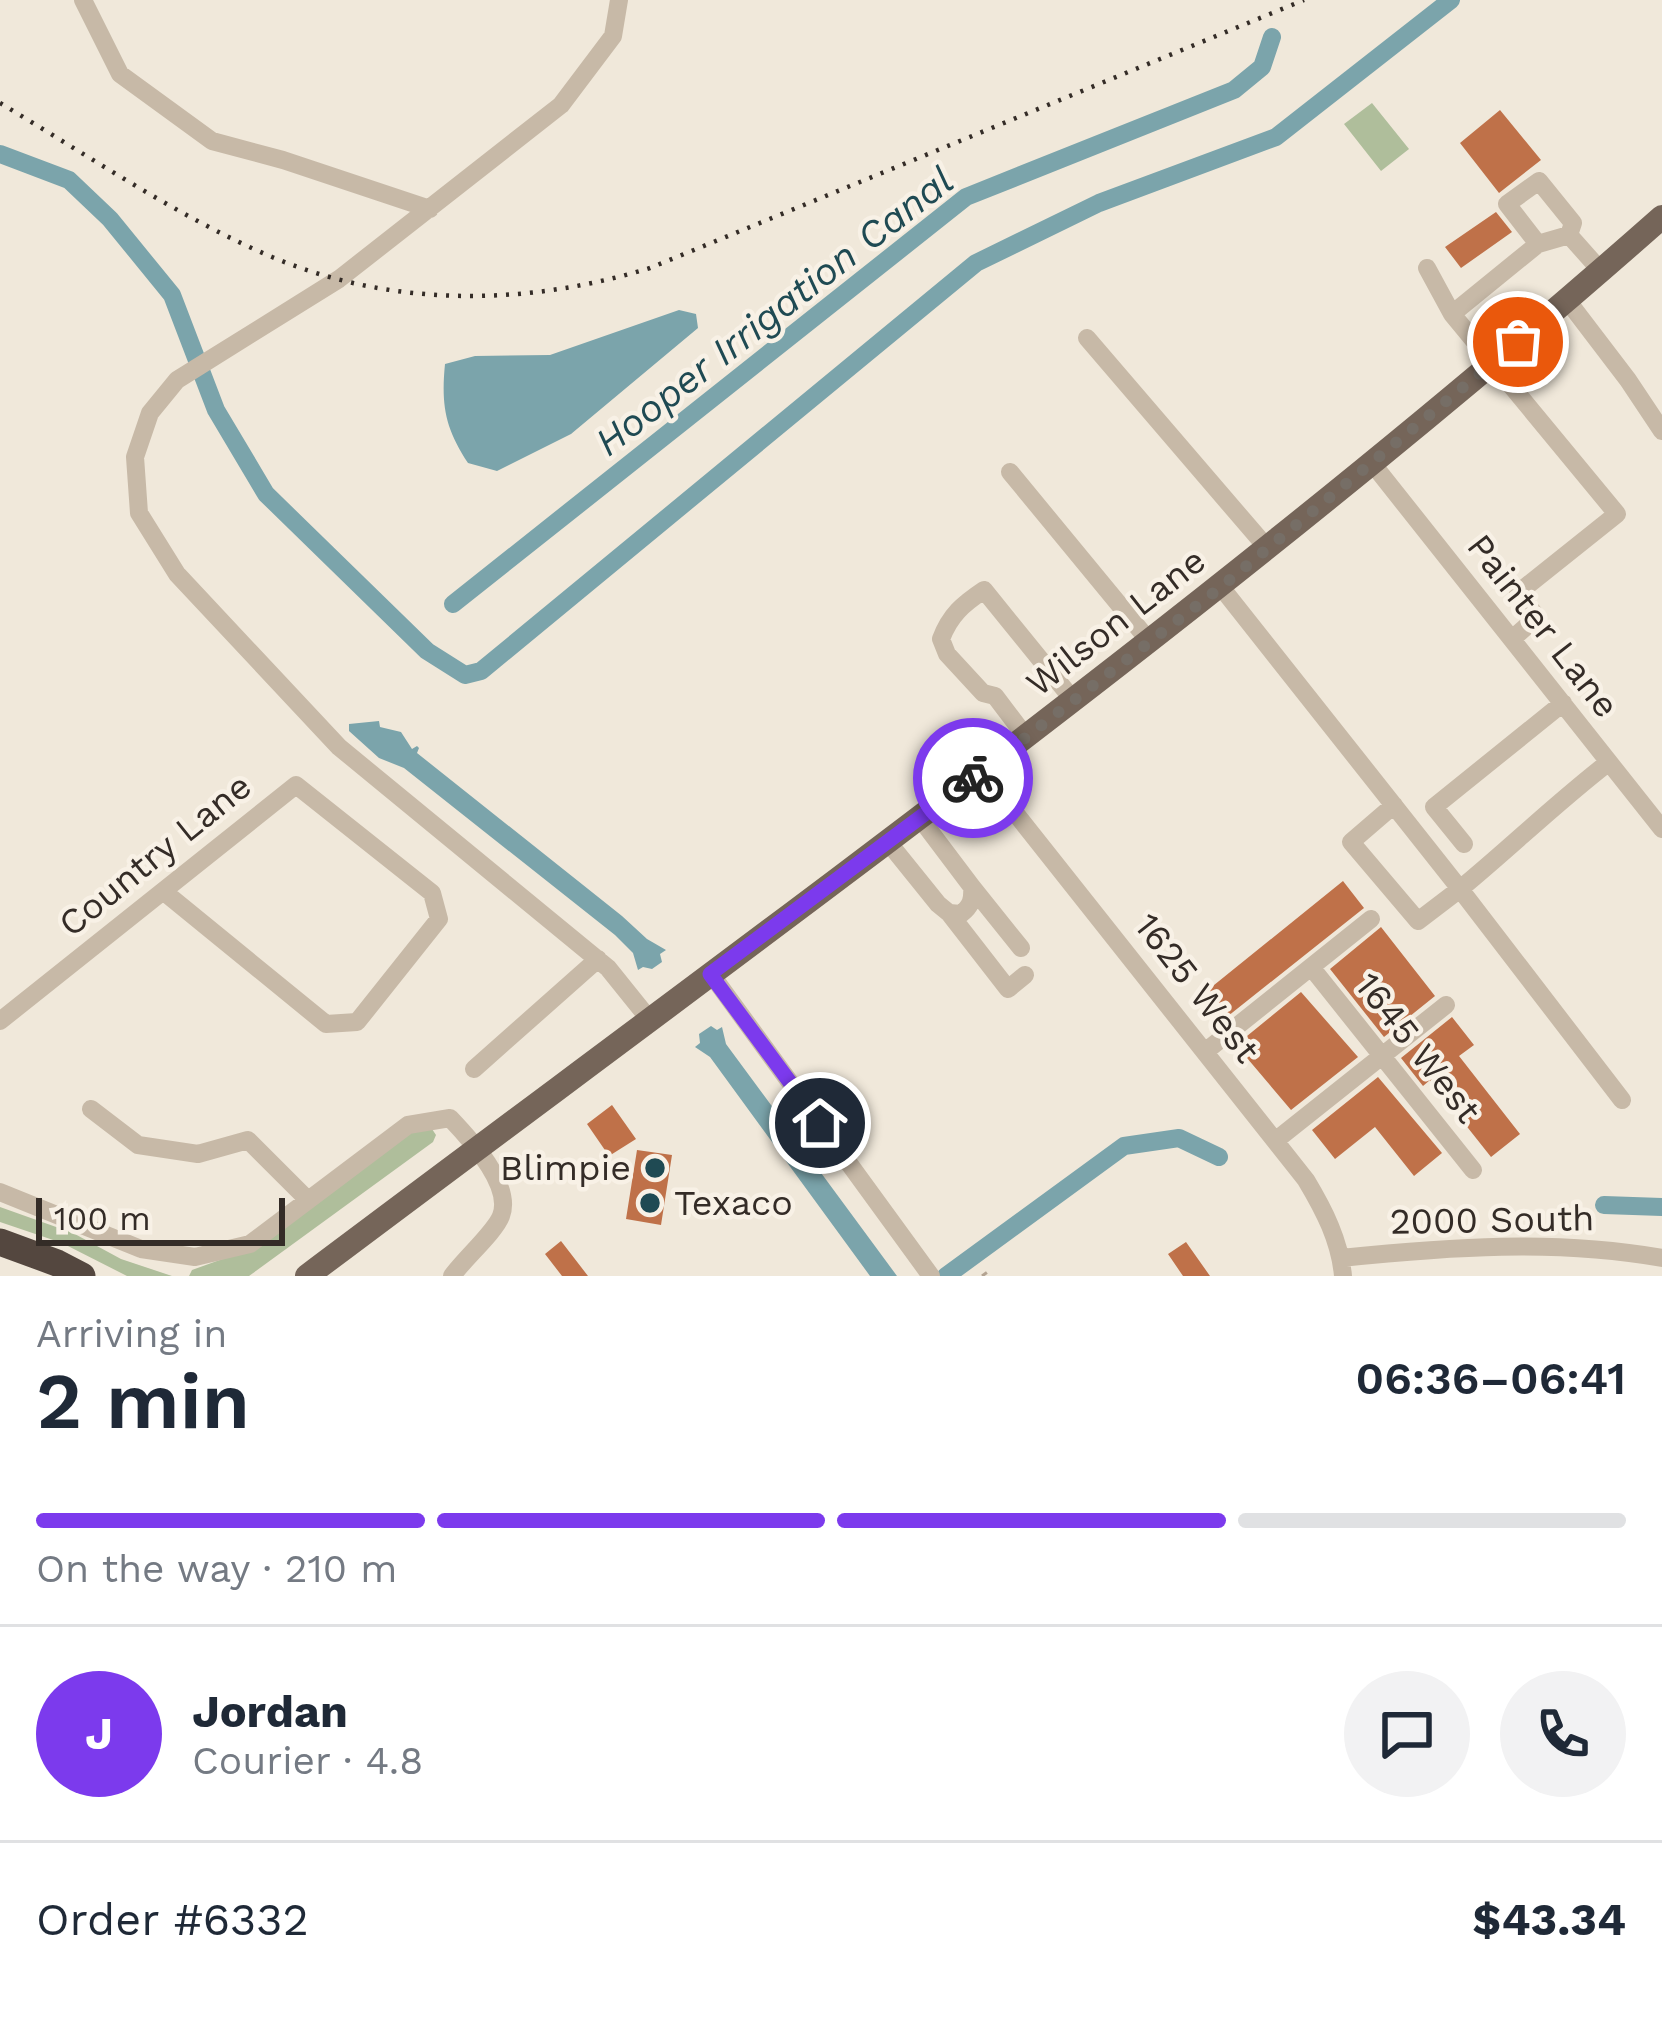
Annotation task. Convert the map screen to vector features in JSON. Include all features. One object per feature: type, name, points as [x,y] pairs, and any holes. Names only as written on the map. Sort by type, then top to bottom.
[{"type":"highway","points":[[0,1242],[82,1276]]},
{"type":"main road","name":"Wilson Lane","points":[[307,1276],[1221,587],[1662,217]]},
{"type":"street","points":[[83,0],[120,74],[212,140],[430,208]]},
{"type":"street","points":[[619,0],[613,36],[561,105],[338,280],[177,380],[150,413],[135,457],[139,513],[177,574],[339,746],[598,959],[650,1019]]},
{"type":"street","points":[[1452,314],[1538,244],[1569,235],[1574,224],[1539,181],[1508,203],[1538,244]]},
{"type":"street","points":[[1569,235],[1601,271]]},
{"type":"street","points":[[1426,268],[1452,314],[1617,514],[1518,593],[1537,617],[1512,639]]},
{"type":"street","points":[[1567,300],[1662,431]]},
{"type":"street","points":[[1087,338],[1268,549]]},
{"type":"street","name":"Painter Lane","points":[[1372,464],[1662,829]]},
{"type":"street","points":[[1010,472],[1150,642]]},
{"type":"street","points":[[1221,587],[1622,1100]]},
{"type":"street","points":[[1026,737],[995,696],[983,693],[947,654],[941,639],[949,619],[968,600],[984,590],[1074,701]]},
{"type":"street","points":[[1464,844],[1434,807],[1563,704]]},
{"type":"street","points":[[1394,805],[1351,842],[1418,921],[1609,762]]},
{"type":"street","name":"1625 West","points":[[982,771],[1306,1180],[1324,1210],[1342,1267]]},
{"type":"street","name":"Country Lane","points":[[0,1021],[296,784],[432,893],[439,919],[357,1022],[326,1024],[163,891]]},
{"type":"street","points":[[920,818],[1021,948]]},
{"type":"street","points":[[888,842],[1009,989],[1025,975]]},
{"type":"street","points":[[949,913],[961,914],[969,907],[972,887]]},
{"type":"street","points":[[1206,1051],[1371,920]]},
{"type":"street","points":[[474,1069],[598,959]]},
{"type":"street","name":"1645 West","points":[[1312,967],[1473,1170]]},
{"type":"street","points":[[710,974],[930,1274]]},
{"type":"street","points":[[1275,1141],[1446,1005]]},
{"type":"street","points":[[91,1109],[138,1145],[198,1154],[248,1140],[308,1200]]},
{"type":"street","points":[[0,1192],[141,1249],[195,1257],[250,1244],[408,1125],[450,1118],[479,1147],[504,1199],[500,1220],[452,1276]]},
{"type":"street","name":"2000 South","points":[[1342,1267],[1446,1248],[1526,1245],[1662,1258]]},
{"type":"path","points":[[982,1276],[989,1271]]},
{"type":"green space","points":[[1372,103],[1409,149],[1381,171],[1344,124]]},
{"type":"green space","points":[[432,1129],[433,1142],[249,1276],[189,1276],[192,1270],[228,1257],[401,1133]]},
{"type":"green space","points":[[0,1207],[172,1276],[127,1276],[62,1243],[0,1222]]},
{"type":"water","points":[[679,310],[696,314],[698,328],[571,434],[497,471],[468,463],[446,416],[445,364],[475,356],[550,355]]},
{"type":"water","points":[[379,721],[380,727],[401,732],[412,749],[417,746],[417,753],[666,950],[660,954],[662,962],[638,970],[633,953],[615,935],[404,768],[379,758],[349,731],[349,724]]},
{"type":"water","points":[[711,1026],[722,1027],[726,1044],[897,1276],[870,1276],[710,1057],[695,1047],[700,1043],[699,1034]]},
{"type":"building","points":[[1500,110],[1541,160],[1499,193],[1460,143]]},
{"type":"building","points":[[1496,212],[1512,232],[1461,268],[1445,247]]},
{"type":"building","points":[[1343,881],[1364,908],[1218,1024],[1198,998]]},
{"type":"building","points":[[1381,927],[1435,996],[1384,1037],[1330,969]]},
{"type":"building","points":[[1301,992],[1358,1057],[1291,1110],[1236,1045]]},
{"type":"building","points":[[1452,1017],[1474,1045],[1459,1056],[1520,1134],[1491,1157],[1430,1080],[1423,1086],[1401,1058]]},
{"type":"building","points":[[1378,1077],[1442,1153],[1414,1176],[1375,1127],[1335,1159],[1312,1130]]},
{"type":"building","points":[[612,1105],[636,1139],[609,1156],[587,1124]]},
{"type":"building","points":[[637,1150],[672,1155],[661,1225],[626,1219]]},
{"type":"building","points":[[561,1241],[588,1276],[562,1276],[545,1254]]},
{"type":"building","points":[[1186,1242],[1210,1276],[1183,1276],[1168,1254]]},
{"type":"waterway","points":[[0,154],[69,180],[110,219],[172,295],[216,410],[266,494],[427,651],[465,675],[481,671],[976,263],[1099,203],[1276,137],[1451,0]]},
{"type":"waterway","name":"Hooper Irrigation Canal","points":[[453,604],[966,197],[1234,90],[1262,67],[1272,37]]},
{"type":"waterway","name":"Hooper Irrigation Canal","points":[[946,1276],[1124,1146],[1179,1138],[1219,1157]]},
{"type":"waterway","name":"Hooper Irrigation Canal","points":[[1604,1205],[1662,1207]]},
{"type":"railway","points":[[0,103],[168,205],[272,257],[365,286],[460,296],[508,295],[603,281],[650,268],[1304,0]]},
{"type":"way so far","points":[[973,778],[1221,587],[1518,342]]},
{"type":"place","name":"Blimpie","points":[[655,1168]]},
{"type":"place","name":"Texaco","points":[[650,1203]]},
{"type":"route","points":[[820,1123],[710,974],[973,778]]}]
